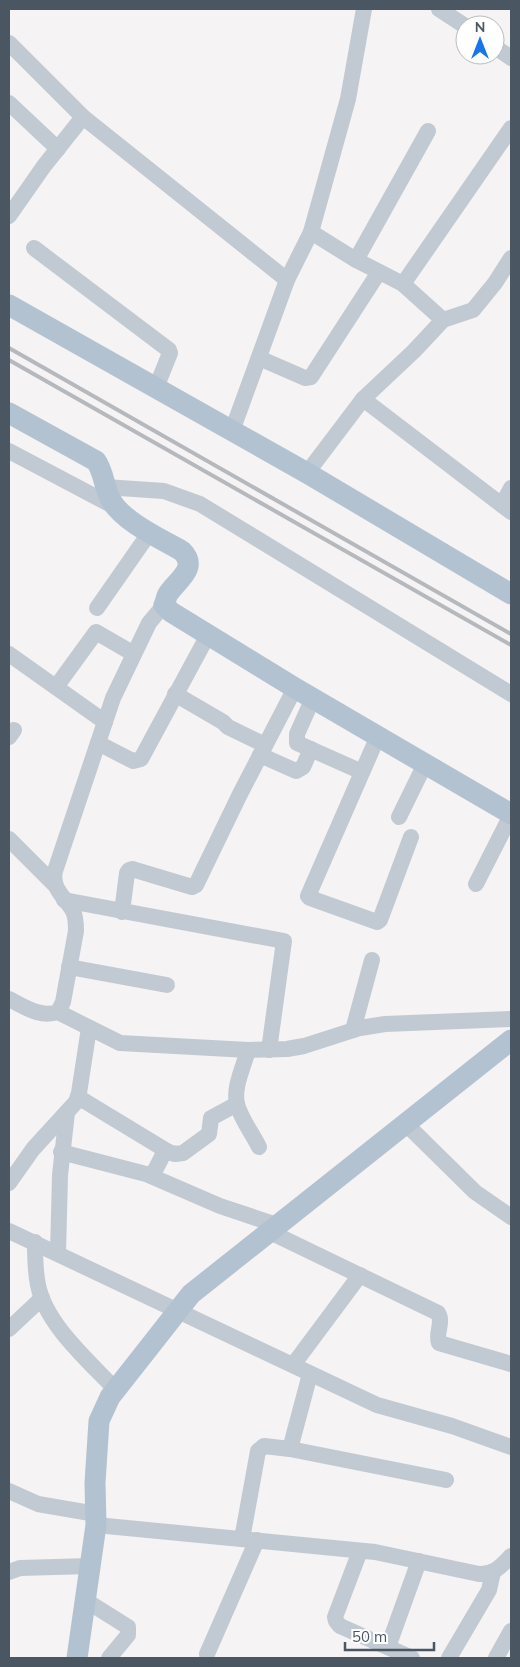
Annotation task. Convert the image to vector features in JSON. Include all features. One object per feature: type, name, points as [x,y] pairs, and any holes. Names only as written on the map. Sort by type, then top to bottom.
[{"type":"main road","points":[[9,306],[307,473],[511,594]]},
{"type":"main road","points":[[9,413],[96,461],[105,487],[115,507],[122,515],[182,551],[188,557],[188,570],[167,595],[164,605],[171,612],[511,815]]},
{"type":"main road","points":[[77,1658],[96,1519],[94,1483],[99,1421],[103,1409],[116,1390],[191,1294],[511,1040]]},
{"type":"street","points":[[232,430],[287,280],[311,232],[348,99],[364,9]]},
{"type":"street","points":[[439,9],[455,19]]},
{"type":"street","points":[[9,44],[83,117],[287,280]]},
{"type":"street","points":[[9,103],[58,149]]},
{"type":"street","points":[[11,208],[83,117]]},
{"type":"street","points":[[403,284],[511,128]]},
{"type":"street","points":[[356,260],[428,131]]},
{"type":"street","points":[[311,232],[356,260],[403,284],[443,320]]},
{"type":"street","points":[[34,248],[169,350],[170,353],[156,388]]},
{"type":"street","points":[[307,473],[363,399],[443,320],[473,310],[495,283],[511,258]]},
{"type":"street","points":[[259,358],[309,378],[379,272]]},
{"type":"street","points":[[363,399],[507,508],[511,488]]},
{"type":"street","points":[[9,451],[115,507]]},
{"type":"street","points":[[105,487],[164,491],[200,504],[511,694]]},
{"type":"street","points":[[97,608],[150,532]]},
{"type":"street","points":[[54,884],[55,872],[114,698],[149,622],[164,605]]},
{"type":"street","points":[[56,687],[96,632],[134,654]]},
{"type":"street","points":[[98,743],[133,761],[139,760],[208,635]]},
{"type":"street","points":[[9,654],[105,722]]},
{"type":"street","points":[[304,693],[297,743],[362,772]]},
{"type":"street","points":[[122,912],[129,870],[132,869],[192,887],[196,885],[263,750],[304,693]]},
{"type":"street","points":[[175,694],[223,722],[296,771],[303,767],[311,749]]},
{"type":"street","points":[[378,736],[309,892],[310,898],[377,922],[380,920],[412,837]]},
{"type":"street","points":[[399,816],[425,764]]},
{"type":"street","points":[[476,884],[511,815]]},
{"type":"street","points":[[9,839],[54,884],[72,909],[76,923],[62,1002],[58,1012],[50,1015],[40,1014],[9,1000]]},
{"type":"street","points":[[64,900],[284,942],[269,1050]]},
{"type":"street","points":[[353,1030],[372,960]]},
{"type":"street","points":[[69,967],[167,985]]},
{"type":"street","points":[[58,1012],[112,1040],[127,1044],[248,1050],[287,1049],[304,1046],[353,1030],[386,1024],[511,1019]]},
{"type":"street","points":[[9,1183],[34,1148],[78,1097],[89,1028]]},
{"type":"street","points":[[248,1050],[236,1098],[240,1112],[259,1146]]},
{"type":"street","points":[[78,1097],[171,1153],[179,1154],[209,1134],[210,1121],[213,1116],[237,1104]]},
{"type":"street","points":[[58,1253],[61,1152],[67,1112]]},
{"type":"street","points":[[406,1124],[475,1192],[511,1217]]},
{"type":"street","points":[[152,1176],[167,1150]]},
{"type":"street","points":[[61,1152],[120,1166],[152,1176],[274,1229],[360,1275],[438,1313],[441,1319],[437,1338],[439,1342],[511,1364]]},
{"type":"street","points":[[9,1231],[377,1405],[452,1426],[511,1447]]},
{"type":"street","points":[[35,1242],[36,1271],[42,1298],[56,1323],[66,1336],[116,1390]]},
{"type":"street","points":[[292,1365],[360,1275]]},
{"type":"street","points":[[9,1329],[42,1298]]},
{"type":"street","points":[[290,1449],[310,1374]]},
{"type":"street","points":[[208,1654],[249,1540],[258,1451],[264,1446],[290,1449],[446,1480]]},
{"type":"street","points":[[9,1491],[38,1504],[96,1519],[249,1540],[360,1550],[479,1574],[487,1575],[493,1572],[511,1556]]},
{"type":"street","points":[[360,1550],[335,1617],[336,1620],[340,1626],[412,1658]]},
{"type":"street","points":[[388,1647],[418,1561]]},
{"type":"street","points":[[9,1572],[20,1568],[90,1566]]},
{"type":"street","points":[[449,1658],[489,1590],[493,1572]]},
{"type":"street","points":[[85,1600],[128,1628],[128,1635],[108,1658]]},
{"type":"street","points":[[496,1658],[511,1631]]},
{"type":"railway","points":[[9,348],[511,634]]},
{"type":"railway","points":[[9,360],[511,645]]}]
